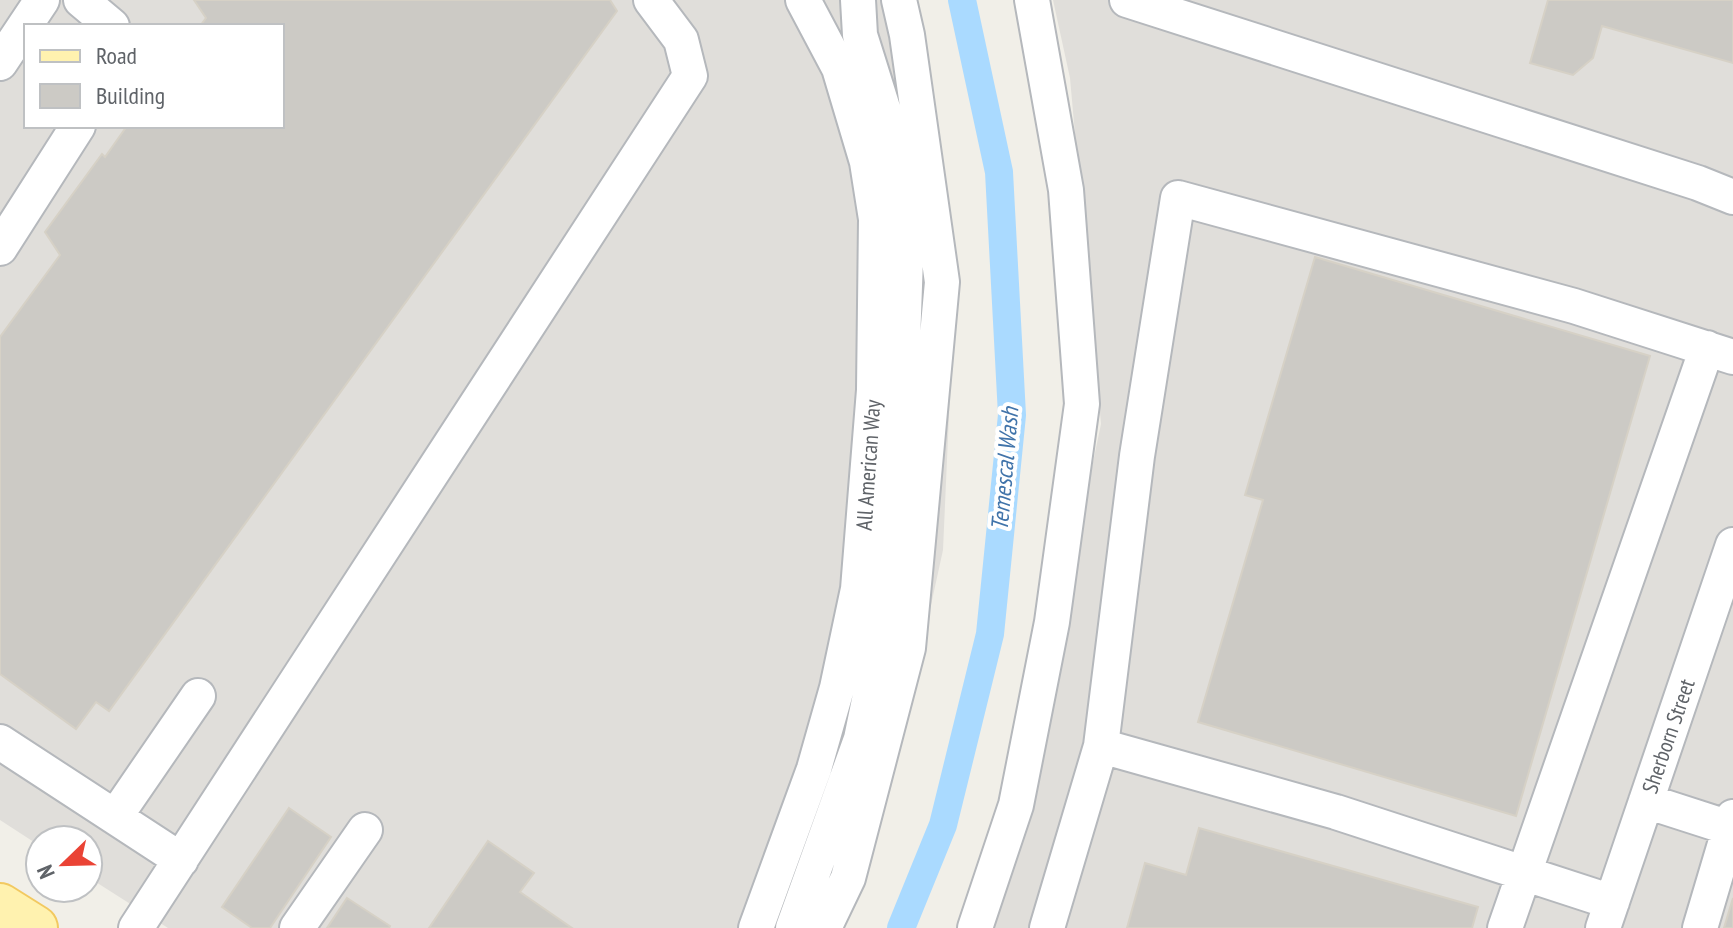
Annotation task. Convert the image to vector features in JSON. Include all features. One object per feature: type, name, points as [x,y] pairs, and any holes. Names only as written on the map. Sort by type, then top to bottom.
[{"type":"main road","points":[[0,906],[35,928]]},
{"type":"street","points":[[26,24],[42,0]]},
{"type":"street","points":[[81,0],[110,24]]},
{"type":"street","points":[[136,928],[690,76],[681,40],[651,0]]},
{"type":"street","name":"All American Way","points":[[756,928],[814,769],[840,674],[858,589],[874,390],[876,219],[867,162],[839,68],[803,0]]},
{"type":"street","points":[[838,0],[860,35]]},
{"type":"street","points":[[858,0],[860,35]]},
{"type":"street","points":[[824,928],[848,878],[908,648],[942,282],[907,35],[899,0]]},
{"type":"street","points":[[975,928],[1016,805],[1052,622],[1082,404],[1066,190],[1032,0]]},
{"type":"street","points":[[1127,0],[1698,183],[1733,197]]},
{"type":"street","points":[[0,63],[24,27]]},
{"type":"street","name":"All American Way","points":[[793,928],[861,739],[886,618],[897,509],[906,258],[902,209],[887,121],[860,35]]},
{"type":"street","points":[[0,248],[77,128]]},
{"type":"street","points":[[1047,928],[1101,746],[1137,456],[1178,198],[1574,306],[1720,353],[1505,928]]},
{"type":"street","name":"Sherborn Street","points":[[1607,915],[1733,545]]},
{"type":"street","points":[[115,817],[198,696]]},
{"type":"street","points":[[0,742],[181,860]]},
{"type":"street","points":[[1101,746],[1336,812],[1524,874],[1607,915]]},
{"type":"street","points":[[1646,801],[1732,824],[1700,928]]},
{"type":"street","points":[[297,928],[365,830]]},
{"type":"shaded area","points":[[0,0],[880,0],[955,280],[943,550],[891,788],[844,928],[168,928],[104,887],[104,824],[24,824],[24,836],[0,820]]},
{"type":"shaded area","points":[[1053,0],[1733,0],[1733,928],[983,928],[1006,878],[1101,424],[1070,78]]},
{"type":"building","points":[[194,0],[610,0],[617,11],[109,711],[96,702],[76,729],[0,674],[0,337],[60,255],[45,232],[102,154],[105,157],[126,128],[284,128],[284,24],[202,24],[206,18]]},
{"type":"building","points":[[1548,0],[1733,0],[1733,63],[1602,26],[1593,58],[1573,75],[1530,63]]},
{"type":"building","points":[[1315,257],[1650,356],[1516,816],[1198,722],[1263,500],[1245,495]]},
{"type":"building","points":[[289,808],[331,837],[270,928],[252,928],[222,907]]},
{"type":"building","points":[[1199,828],[1478,907],[1472,928],[1127,928],[1145,863],[1186,875]]},
{"type":"building","points":[[488,841],[534,873],[520,892],[572,928],[429,928]]},
{"type":"building","points":[[347,898],[390,926],[389,928],[327,928]]},
{"type":"building","points":[[1733,898],[1733,928],[1724,928]]},
{"type":"waterway","name":"Temescal Wash","points":[[901,928],[943,825],[990,634],[1012,415],[999,172],[962,0]]}]
